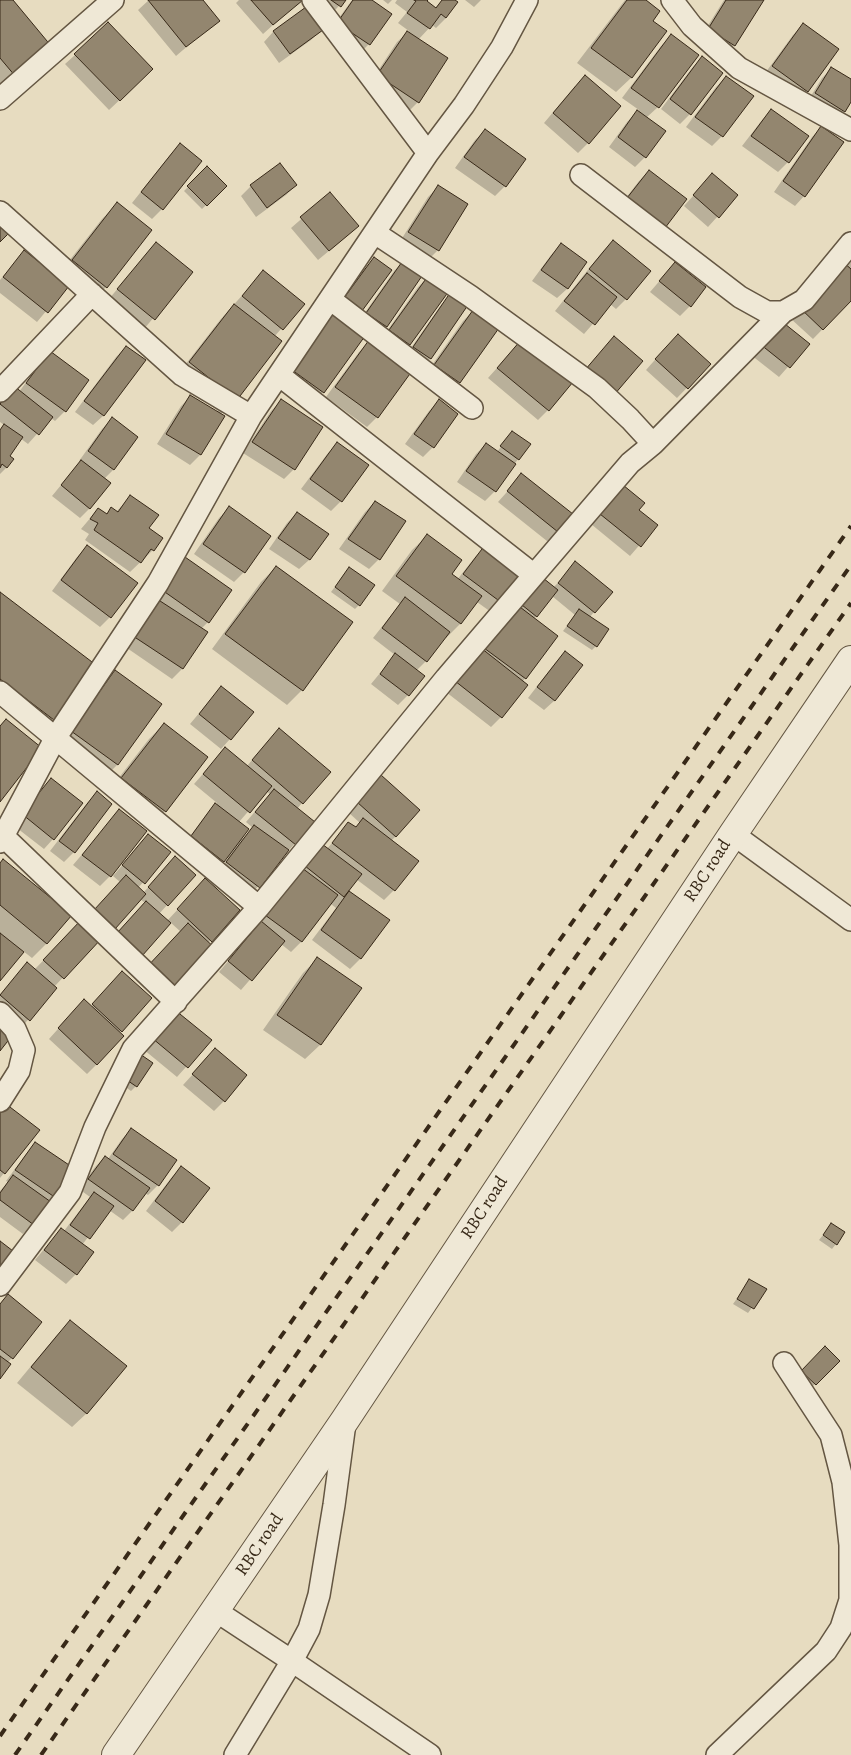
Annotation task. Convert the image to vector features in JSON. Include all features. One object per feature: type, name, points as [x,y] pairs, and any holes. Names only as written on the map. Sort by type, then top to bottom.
[{"type":"street","points":[[0,99],[113,0]]},
{"type":"street","points":[[313,0],[428,153]]},
{"type":"street","points":[[176,1002],[1,837],[56,738],[158,583],[251,416],[428,153],[464,105],[502,47],[527,0]]},
{"type":"street","points":[[672,0],[692,26],[739,68],[851,130]]},
{"type":"street","points":[[581,175],[740,297],[767,312],[783,312]]},
{"type":"street","points":[[0,212],[182,375],[251,416]]},
{"type":"street","points":[[375,233],[470,296],[597,388],[653,444]]},
{"type":"street","points":[[0,1285],[70,1192],[95,1127],[133,1049],[259,907],[446,678],[630,463],[653,444],[783,312],[804,300],[851,243]]},
{"type":"street","points":[[0,391],[92,294]]},
{"type":"street","points":[[330,299],[472,408]]},
{"type":"street","points":[[279,375],[534,575]]},
{"type":"street","name":"RBC road","points":[[116,1755],[345,1420],[733,834],[851,660]]},
{"type":"street","points":[[0,692],[259,907]]},
{"type":"street","points":[[733,834],[851,920]]},
{"type":"street","points":[[0,1013],[15,1029],[24,1050],[19,1071],[0,1101]]},
{"type":"street","points":[[717,1755],[826,1651],[846,1628],[850,1600],[850,1545],[843,1482],[830,1435],[784,1363]]},
{"type":"street","points":[[234,1755],[309,1629],[319,1594],[334,1505],[345,1420]]},
{"type":"street","points":[[216,1611],[292,1660],[430,1755]]},
{"type":"building","points":[[0,0],[13,0],[52,47],[16,77],[0,58]]},
{"type":"building","points":[[148,0],[203,0],[220,21],[186,47]]},
{"type":"building","points":[[251,0],[303,0],[273,25]]},
{"type":"building","points":[[331,0],[346,0],[341,7]]},
{"type":"building","points":[[353,0],[372,0],[392,14],[370,45],[337,23]]},
{"type":"building","points":[[414,0],[428,0],[436,8],[442,0],[455,0],[458,2],[446,18],[441,14],[430,29],[407,13],[416,1]]},
{"type":"building","points":[[627,0],[646,0],[660,11],[653,21],[667,31],[632,78],[591,48]]},
{"type":"building","points":[[726,0],[764,0],[735,46],[708,29]]},
{"type":"building","points":[[306,7],[323,30],[290,54],[273,31]]},
{"type":"building","points":[[108,22],[153,69],[120,101],[74,54]]},
{"type":"building","points":[[803,23],[839,49],[808,92],[772,66]]},
{"type":"building","points":[[407,31],[448,58],[419,103],[377,75]]},
{"type":"building","points":[[671,34],[699,55],[659,108],[631,88]]},
{"type":"building","points":[[702,56],[723,73],[691,115],[670,99]]},
{"type":"building","points":[[831,67],[851,79],[851,102],[845,112],[815,93]]},
{"type":"building","points":[[585,75],[621,106],[589,144],[553,113]]},
{"type":"building","points":[[726,76],[754,96],[723,137],[695,117]]},
{"type":"building","points":[[771,109],[809,136],[789,163],[751,136]]},
{"type":"building","points":[[637,110],[666,131],[646,158],[618,137]]},
{"type":"building","points":[[821,126],[844,142],[805,197],[783,181]]},
{"type":"building","points":[[485,129],[526,159],[506,187],[464,157]]},
{"type":"building","points":[[180,143],[202,161],[163,210],[141,192]]},
{"type":"building","points":[[280,163],[297,185],[267,208],[250,185]]},
{"type":"building","points":[[207,166],[227,186],[207,206],[187,186]]},
{"type":"building","points":[[649,170],[687,199],[665,228],[627,198]]},
{"type":"building","points":[[712,173],[738,195],[719,218],[693,195]]},
{"type":"building","points":[[438,185],[468,204],[439,251],[408,232]]},
{"type":"building","points":[[330,192],[359,226],[329,251],[300,217]]},
{"type":"building","points":[[117,202],[152,230],[107,288],[72,260]]},
{"type":"building","points":[[0,226],[8,234],[0,242]]},
{"type":"building","points":[[613,240],[651,271],[627,300],[589,269]]},
{"type":"building","points":[[156,242],[193,272],[155,320],[117,289]]},
{"type":"building","points":[[561,243],[587,262],[568,289],[541,270]]},
{"type":"building","points":[[24,250],[69,286],[48,313],[3,277]]},
{"type":"building","points":[[374,257],[392,270],[359,315],[341,302]]},
{"type":"building","points":[[404,259],[424,273],[387,327],[366,313]]},
{"type":"building","points":[[675,262],[706,287],[691,307],[659,281]]},
{"type":"building","points":[[843,262],[851,269],[851,301],[823,330],[799,307]]},
{"type":"building","points":[[263,270],[305,304],[283,330],[242,296]]},
{"type":"building","points":[[587,273],[617,297],[595,325],[564,301]]},
{"type":"building","points":[[428,276],[449,291],[410,345],[389,330]]},
{"type":"building","points":[[450,293],[468,305],[431,359],[413,347]]},
{"type":"building","points":[[234,304],[282,341],[237,400],[189,362]]},
{"type":"building","points":[[473,310],[499,328],[460,383],[434,365]]},
{"type":"building","points":[[332,313],[365,336],[324,393],[292,370]]},
{"type":"building","points":[[780,320],[810,344],[790,368],[760,344]]},
{"type":"building","points":[[678,334],[711,364],[688,389],[655,359]]},
{"type":"building","points":[[614,336],[643,361],[614,395],[585,370]]},
{"type":"building","points":[[369,340],[412,371],[378,418],[335,387]]},
{"type":"building","points":[[521,340],[573,382],[549,411],[497,368]]},
{"type":"building","points":[[126,346],[146,360],[104,416],[84,401]]},
{"type":"building","points":[[50,351],[89,380],[66,412],[26,383]]},
{"type":"building","points":[[14,386],[53,417],[39,435],[0,404]]},
{"type":"building","points":[[190,395],[225,416],[201,455],[166,434]]},
{"type":"building","points":[[281,399],[323,427],[295,470],[252,442]]},
{"type":"building","points":[[439,399],[458,414],[434,448],[414,434]]},
{"type":"building","points":[[112,417],[138,437],[114,470],[88,451]]},
{"type":"building","points":[[4,424],[23,437],[10,456],[14,459],[7,468],[2,464],[0,468],[0,430]]},
{"type":"building","points":[[512,431],[531,444],[519,460],[500,446]]},
{"type":"building","points":[[337,442],[369,465],[342,502],[310,479]]},
{"type":"building","points":[[486,443],[516,464],[496,492],[466,471]]},
{"type":"building","points":[[81,460],[111,483],[90,509],[61,485]]},
{"type":"building","points":[[521,473],[578,518],[563,536],[507,491]]},
{"type":"building","points":[[623,485],[645,503],[639,510],[658,525],[641,547],[600,514]]},
{"type":"building","points":[[130,495],[159,515],[149,528],[163,538],[154,551],[151,549],[141,563],[94,530],[98,523],[90,519],[98,508],[107,514],[111,507],[118,512]]},
{"type":"building","points":[[375,501],[406,521],[380,560],[348,539]]},
{"type":"building","points":[[229,506],[271,536],[245,573],[203,544]]},
{"type":"building","points":[[297,512],[329,534],[310,560],[278,538]]},
{"type":"building","points":[[427,534],[462,560],[452,574],[482,596],[461,624],[396,576]]},
{"type":"building","points":[[87,545],[138,583],[111,618],[61,580]]},
{"type":"building","points":[[485,545],[524,574],[502,603],[463,574]]},
{"type":"building","points":[[185,557],[232,590],[209,623],[162,590]]},
{"type":"building","points":[[575,561],[613,592],[595,613],[558,583]]},
{"type":"building","points":[[276,566],[353,622],[303,691],[225,634]]},
{"type":"building","points":[[349,567],[375,585],[360,606],[335,587]]},
{"type":"building","points":[[543,578],[558,590],[537,617],[522,605]]},
{"type":"building","points":[[0,592],[96,665],[54,720],[0,679]]},
{"type":"building","points":[[405,597],[450,632],[427,662],[382,628]]},
{"type":"building","points":[[157,599],[208,632],[183,669],[133,636]]},
{"type":"building","points":[[516,604],[558,636],[526,679],[484,648]]},
{"type":"building","points":[[579,609],[609,629],[597,647],[567,626]]},
{"type":"building","points":[[481,648],[528,685],[502,718],[455,681]]},
{"type":"building","points":[[565,651],[583,665],[555,701],[537,687]]},
{"type":"building","points":[[395,653],[425,676],[409,696],[380,674]]},
{"type":"building","points":[[115,670],[162,704],[118,765],[71,731]]},
{"type":"building","points":[[221,686],[254,712],[231,740],[199,714]]},
{"type":"building","points":[[6,719],[42,748],[0,802],[0,726]]},
{"type":"building","points":[[164,723],[208,757],[166,812],[121,778]]},
{"type":"building","points":[[279,728],[331,772],[303,804],[252,760]]},
{"type":"building","points":[[225,747],[272,786],[250,813],[203,774]]},
{"type":"building","points":[[381,775],[420,810],[396,837],[357,802]]},
{"type":"building","points":[[51,778],[83,803],[54,840],[22,814]]},
{"type":"building","points":[[274,789],[315,822],[296,845],[255,812]]},
{"type":"building","points":[[97,791],[112,804],[75,853],[59,841]]},
{"type":"building","points":[[215,803],[249,829],[224,862],[191,836]]},
{"type":"building","points":[[119,809],[147,831],[111,877],[82,855]]},
{"type":"building","points":[[363,818],[419,861],[395,891],[332,843],[348,822],[356,827]]},
{"type":"building","points":[[254,825],[289,850],[260,888],[226,862]]},
{"type":"building","points":[[148,834],[171,852],[145,884],[122,865]]},
{"type":"building","points":[[322,844],[362,874],[344,897],[305,866]]},
{"type":"building","points":[[175,856],[196,875],[168,906],[148,887]]},
{"type":"building","points":[[3,859],[72,915],[47,944],[0,905],[0,863]]},
{"type":"building","points":[[302,868],[338,895],[302,942],[265,915]]},
{"type":"building","points":[[126,875],[146,894],[115,929],[94,910]]},
{"type":"building","points":[[205,878],[240,910],[212,942],[177,909]]},
{"type":"building","points":[[349,891],[390,920],[361,959],[321,930]]},
{"type":"building","points":[[146,901],[171,923],[142,956],[117,933]]},
{"type":"building","points":[[82,919],[102,938],[64,979],[43,960]]},
{"type":"building","points":[[261,921],[285,941],[252,981],[228,961]]},
{"type":"building","points":[[188,923],[217,950],[174,996],[145,969]]},
{"type":"building","points":[[0,933],[24,952],[0,981]]},
{"type":"building","points":[[317,957],[362,988],[321,1045],[277,1015]]},
{"type":"building","points":[[27,962],[57,988],[30,1021],[0,995]]},
{"type":"building","points":[[122,971],[152,998],[122,1032],[92,1004]]},
{"type":"building","points":[[84,999],[124,1036],[97,1065],[58,1028]]},
{"type":"building","points":[[175,1010],[212,1040],[188,1068],[152,1038]]},
{"type":"building","points":[[0,1027],[11,1037],[0,1051]]},
{"type":"building","points":[[215,1048],[247,1075],[225,1102],[192,1074]]},
{"type":"building","points":[[137,1052],[153,1063],[137,1087],[121,1076]]},
{"type":"building","points":[[6,1104],[40,1130],[5,1174],[0,1170],[0,1111]]},
{"type":"building","points":[[131,1128],[177,1160],[159,1186],[113,1154]]},
{"type":"building","points":[[35,1142],[75,1169],[56,1198],[15,1170]]},
{"type":"building","points":[[105,1156],[150,1188],[133,1211],[88,1179]]},
{"type":"building","points":[[181,1166],[210,1188],[183,1223],[155,1201]]},
{"type":"building","points":[[13,1175],[51,1202],[34,1225],[0,1200],[0,1193]]},
{"type":"building","points":[[94,1192],[114,1206],[90,1239],[70,1225]]},
{"type":"building","points":[[831,1223],[845,1232],[837,1245],[823,1235]]},
{"type":"building","points":[[61,1228],[94,1252],[77,1275],[44,1250]]},
{"type":"building","points":[[0,1241],[13,1251],[0,1269]]},
{"type":"building","points":[[749,1279],[767,1289],[754,1309],[737,1299]]},
{"type":"building","points":[[8,1294],[42,1322],[13,1359],[0,1349],[0,1304]]},
{"type":"building","points":[[70,1320],[127,1366],[87,1414],[31,1367]]},
{"type":"building","points":[[825,1346],[840,1361],[816,1385],[801,1371]]},
{"type":"building","points":[[0,1356],[11,1364],[0,1379]]},
{"type":"railway","points":[[0,1736],[851,526]]},
{"type":"railway","points":[[15,1755],[851,565]]},
{"type":"railway","points":[[41,1755],[851,603]]}]
